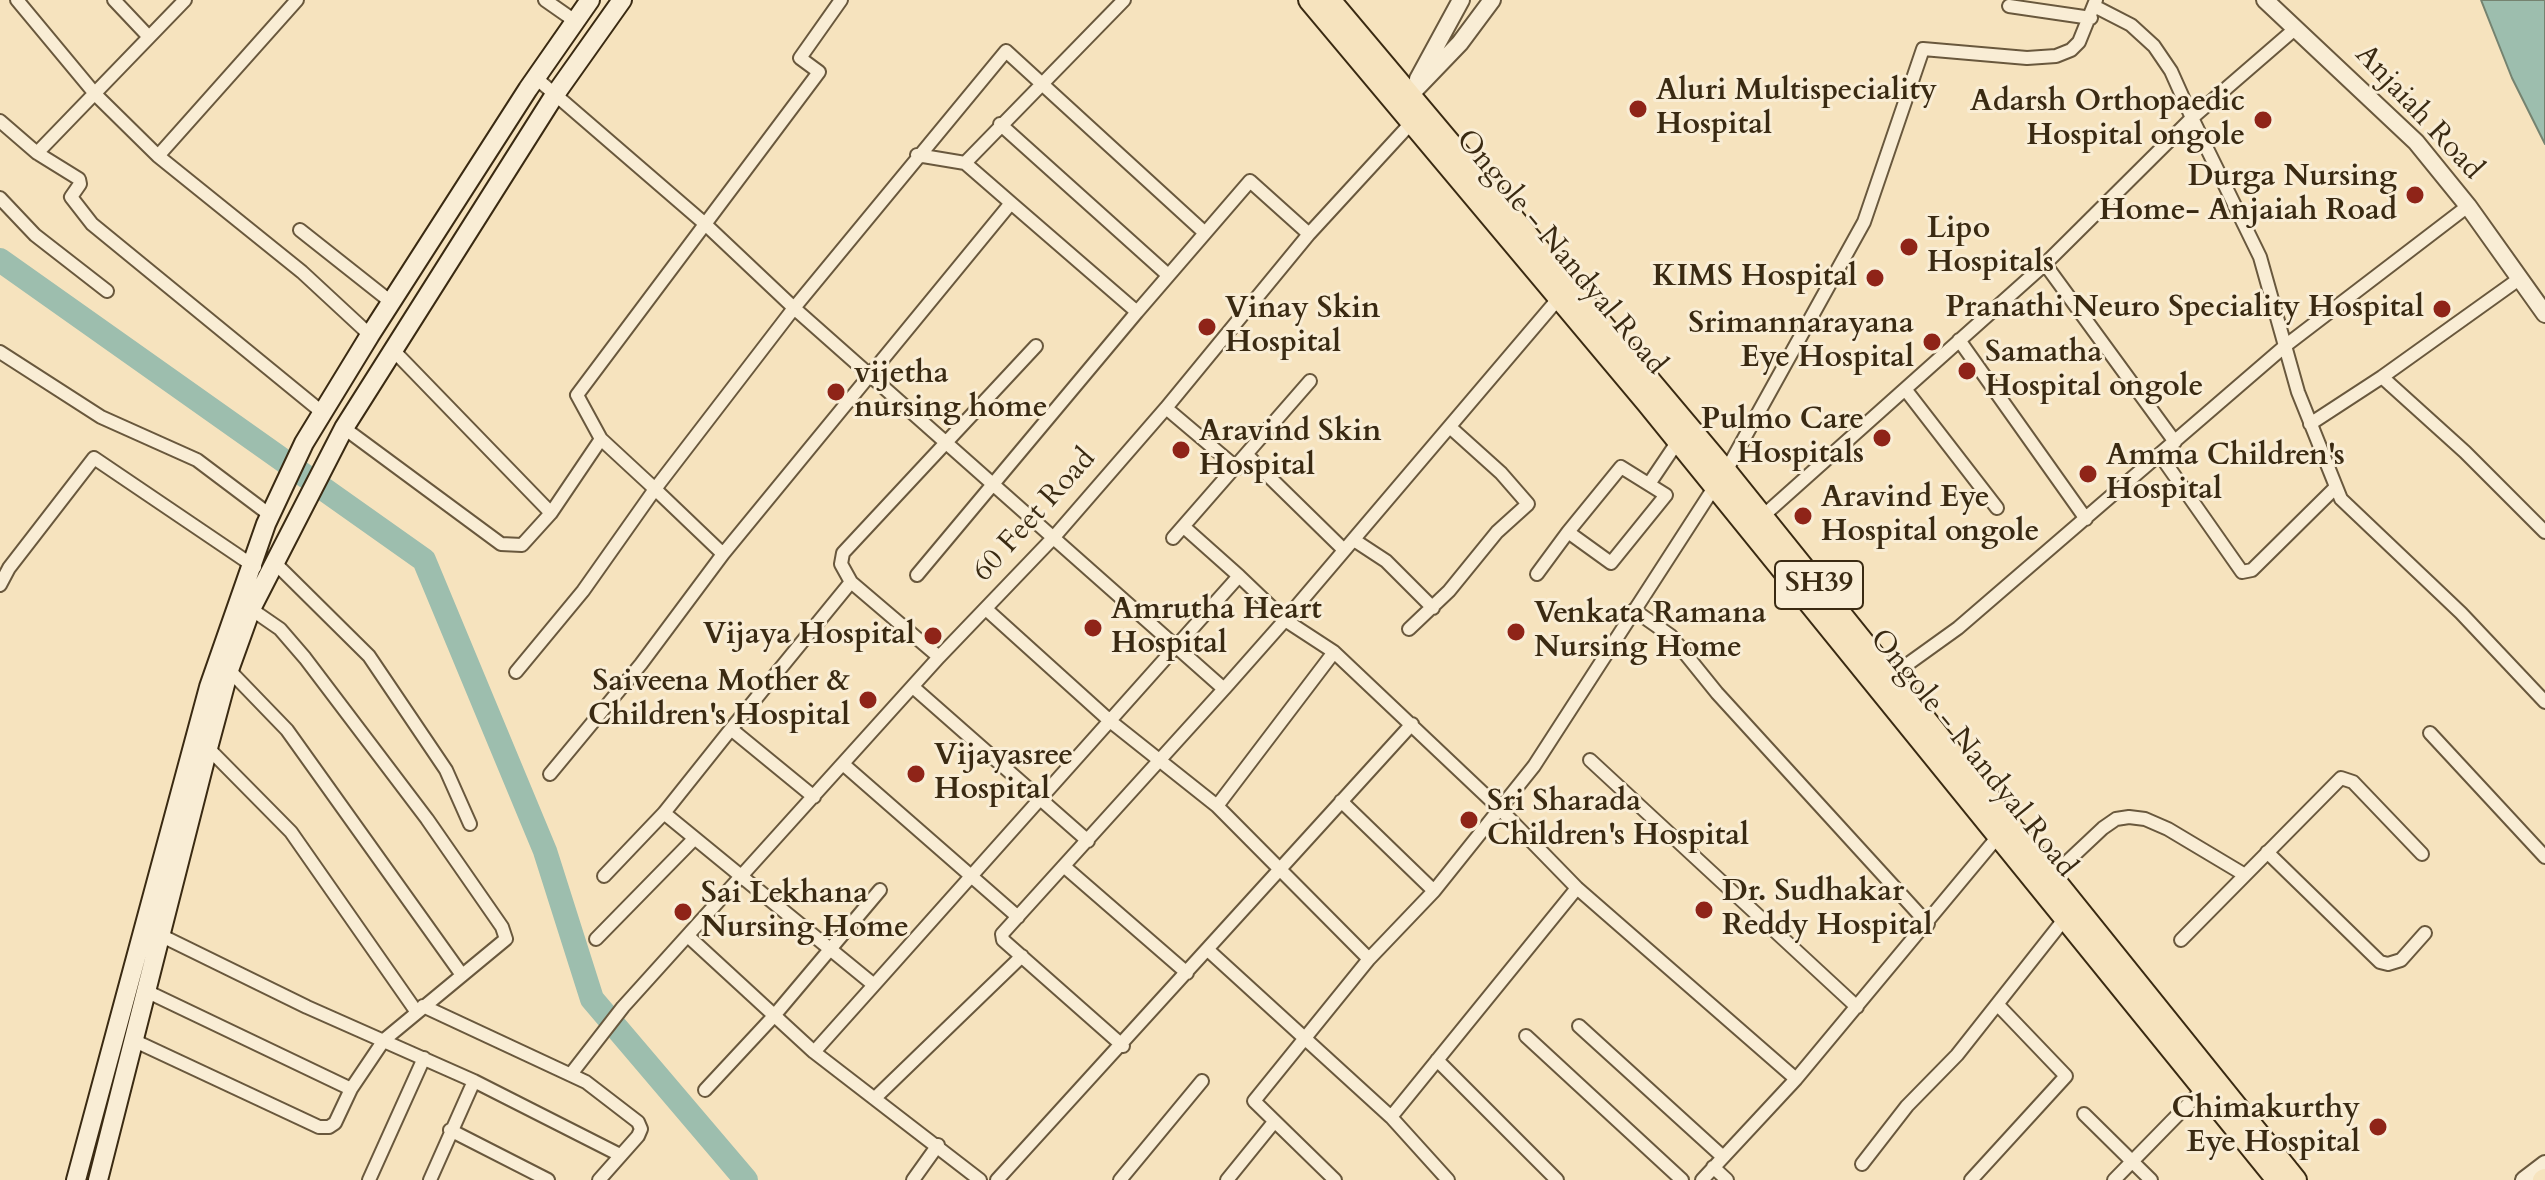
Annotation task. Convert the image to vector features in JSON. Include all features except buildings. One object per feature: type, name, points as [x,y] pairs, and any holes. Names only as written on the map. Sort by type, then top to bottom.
[{"type":"main road","points":[[98,1180],[208,748],[229,670],[263,566],[268,520],[297,455],[370,335],[590,0]]},
{"type":"main road","points":[[76,1180],[209,687],[263,566],[285,537],[344,428],[554,96],[622,0]]},
{"type":"main road","name":"Ongole - Nandyal Road","points":[[1309,0],[1411,109],[1654,397],[2005,828],[2066,917],[2296,1180]]},
{"type":"main road","name":"Ongole - Nandyal Road","points":[[1330,0],[1558,299],[1654,397],[1678,441],[1763,516],[1886,681]]},
{"type":"main road","name":"Ongole - Nandyal Road","points":[[2005,828],[2053,875],[2209,1083],[2275,1179]]},
{"type":"street","points":[[17,0],[96,95],[158,156],[302,272],[370,335]]},
{"type":"street","points":[[114,0],[149,37]]},
{"type":"street","points":[[37,153],[185,0]]},
{"type":"street","points":[[158,156],[297,0]]},
{"type":"street","points":[[545,0],[575,21]]},
{"type":"street","points":[[723,554],[601,439],[577,395],[819,72],[800,58],[841,0]]},
{"type":"street","points":[[965,163],[1041,81],[1124,0]]},
{"type":"street","points":[[1411,109],[1461,0]]},
{"type":"street","points":[[1411,109],[1492,0]]},
{"type":"street","name":"Anjaiah Road","points":[[2265,0],[2398,123],[2468,206],[2545,314]]},
{"type":"street","points":[[2009,6],[2029,4],[2093,8],[2131,25],[2154,46],[2171,71],[2260,257],[2285,346],[2334,489],[2350,511],[2461,613],[2545,702]]},
{"type":"street","points":[[1335,1180],[1254,1101],[1369,959],[1434,891],[1534,766],[1721,478],[1864,222],[1923,49],[2027,58],[2056,56],[2071,50],[2093,8]]},
{"type":"street","points":[[1763,516],[2045,264],[2192,118],[2296,28]]},
{"type":"street","points":[[516,672],[583,591],[655,489],[794,308],[917,155],[1006,51],[1205,233]]},
{"type":"street","points":[[536,78],[704,223],[794,308],[1224,689]]},
{"type":"street","name":"60 Feet Road","points":[[571,1074],[591,1044],[623,1007],[939,657],[1054,537],[1166,408],[1411,109]]},
{"type":"street","points":[[0,121],[37,153],[79,179],[80,184],[71,197],[92,224],[323,413]]},
{"type":"street","points":[[1000,124],[1168,275]]},
{"type":"street","points":[[917,155],[965,163],[1137,312]]},
{"type":"street","points":[[917,575],[1250,181],[1309,234]]},
{"type":"street","points":[[0,198],[35,235],[107,291]]},
{"type":"street","points":[[550,774],[641,664],[723,554],[1011,203]]},
{"type":"street","points":[[1886,681],[1958,628],[2285,346],[2468,206]]},
{"type":"street","points":[[300,230],[391,302]]},
{"type":"street","points":[[2045,264],[2175,442]]},
{"type":"street","points":[[2310,424],[2382,377],[2519,279]]},
{"type":"street","points":[[1123,1046],[1003,940],[1002,934],[1066,868],[1285,620],[1558,299]]},
{"type":"street","points":[[1959,340],[2086,519]]},
{"type":"street","points":[[939,657],[851,582],[841,564],[843,553],[1036,346]]},
{"type":"street","points":[[393,350],[551,513]]},
{"type":"street","points":[[0,352],[101,417],[197,460],[268,520]]},
{"type":"street","points":[[2382,377],[2465,452],[2545,532]]},
{"type":"street","points":[[1173,538],[1248,456],[1310,381]]},
{"type":"street","points":[[1905,389],[1997,508]]},
{"type":"street","points":[[1166,408],[1237,468]]},
{"type":"street","points":[[344,428],[501,544],[522,545],[551,513],[601,439]]},
{"type":"street","points":[[1409,629],[1433,608],[1488,541],[1528,504],[1501,473],[1451,428]]},
{"type":"street","points":[[1649,484],[1678,441]]},
{"type":"street","points":[[2160,455],[2242,572],[2252,570],[2334,489]]},
{"type":"street","points":[[1248,456],[1344,550]]},
{"type":"street","points":[[0,585],[4,564],[94,458],[263,566],[369,656],[446,770],[470,824]]},
{"type":"street","points":[[1537,574],[1568,532],[1621,467],[1666,495],[1611,563],[1568,532]]},
{"type":"street","points":[[1184,527],[1285,620],[1334,652],[1501,810],[1577,888],[1796,1079]]},
{"type":"street","points":[[1354,540],[1386,561],[1433,608]]},
{"type":"street","points":[[814,1052],[970,873],[1178,647],[1239,576]]},
{"type":"street","points":[[604,876],[664,813],[851,582]]},
{"type":"street","points":[[135,1041],[319,1127],[335,1123],[351,1089],[384,1040],[419,1008],[504,943],[506,935],[502,927],[427,819],[305,658],[280,629],[251,609]]},
{"type":"street","points":[[986,609],[1110,721],[1217,806],[1369,959]]},
{"type":"street","points":[[1634,610],[1671,636],[1717,693],[1928,924]]},
{"type":"street","points":[[1217,806],[1334,652]]},
{"type":"street","points":[[229,670],[287,730],[462,975]]},
{"type":"street","points":[[913,687],[1088,841]]},
{"type":"street","points":[[997,1180],[1123,1046],[1278,869],[1412,724]]},
{"type":"street","points":[[731,729],[814,797]]},
{"type":"street","points":[[2430,733],[2545,857]]},
{"type":"street","points":[[208,748],[291,832],[419,1008],[571,1074],[640,1125],[638,1136],[599,1180]]},
{"type":"street","points":[[1590,760],[1857,1007]]},
{"type":"street","points":[[843,764],[1018,917]]},
{"type":"street","points":[[2181,940],[2341,778],[2353,782],[2422,854]]},
{"type":"street","points":[[1341,801],[1434,891]]},
{"type":"street","points":[[664,813],[874,985]]},
{"type":"street","points":[[2053,875],[2103,828],[2116,819],[2129,817],[2145,819],[2168,829],[2245,875]]},
{"type":"street","points":[[1702,1180],[1796,1079],[2005,828]]},
{"type":"street","points":[[596,939],[694,839]]},
{"type":"street","points":[[2267,852],[2380,962],[2388,964],[2401,960],[2425,933]]},
{"type":"street","points":[[1066,868],[1187,973]]},
{"type":"street","points":[[1391,1117],[1577,888]]},
{"type":"street","points":[[705,1090],[773,1017],[880,890]]},
{"type":"street","points":[[1862,1164],[1907,1106],[1957,1055],[2066,917]]},
{"type":"street","points":[[160,935],[474,1081],[620,1155]]},
{"type":"street","points":[[689,937],[814,1052],[980,1180]]},
{"type":"street","points":[[1208,950],[1391,1117],[1448,1180]]},
{"type":"street","points":[[875,1098],[1022,956]]},
{"type":"street","points":[[146,991],[351,1089]]},
{"type":"street","points":[[1971,1180],[2066,1076],[1998,1005]]},
{"type":"street","points":[[1579,1026],[1723,1157]]},
{"type":"street","points":[[1526,1036],[1682,1180]]},
{"type":"street","points":[[369,1180],[424,1058]]},
{"type":"street","points":[[1437,1060],[1557,1180]]},
{"type":"street","points":[[432,1179],[450,1130],[474,1081]]},
{"type":"street","points":[[1120,1180],[1202,1081]]},
{"type":"street","points":[[2114,1180],[2209,1083]]},
{"type":"street","points":[[2084,1114],[2151,1180]]},
{"type":"street","points":[[1227,1180],[1274,1122]]},
{"type":"street","points":[[450,1130],[548,1180]]},
{"type":"street","points":[[913,1180],[938,1145]]},
{"type":"street","points":[[2524,1180],[2545,1164]]},
{"type":"street","points":[[1713,1167],[1727,1180]]},
{"type":"shaded area","points":[[2481,0],[2545,0],[2545,144],[2512,78]]},
{"type":"waterway","points":[[0,260],[424,560],[545,851],[592,999],[746,1180]]},
{"type":"place","name":"Aluri Multispeciality Hospital","points":[[1638,109]]},
{"type":"place","name":"Adarsh Orthopaedic Hospital ongole","points":[[2263,120]]},
{"type":"place","name":"Durga Nursing Home- Anjaiah Road","points":[[2415,195]]},
{"type":"place","name":"Lipo Hospitals","points":[[1909,247]]},
{"type":"place","name":"KIMS Hospital","points":[[1875,278]]},
{"type":"place","name":"Pranathi Neuro Speciality Hospital","points":[[2442,309]]},
{"type":"place","name":"Vinay Skin Hospital","points":[[1207,327]]},
{"type":"place","name":"Srimannarayana Eye Hospital","points":[[1932,342]]},
{"type":"place","name":"Samatha Hospital ongole","points":[[1967,371]]},
{"type":"place","name":"vijetha nursing home","points":[[836,392]]},
{"type":"place","name":"Pulmo Care Hospitals","points":[[1882,438]]},
{"type":"place","name":"Aravind Skin Hospital","points":[[1181,450]]},
{"type":"place","name":"Amma Children's Hospital","points":[[2088,474]]},
{"type":"place","name":"Aravind Eye Hospital ongole","points":[[1803,516]]},
{"type":"place","name":"Amrutha Heart Hospital","points":[[1093,628]]},
{"type":"place","name":"Venkata Ramana Nursing Home","points":[[1516,632]]},
{"type":"place","name":"Vijaya Hospital","points":[[933,636]]},
{"type":"place","name":"Saiveena Mother & Children's Hospital","points":[[868,700]]},
{"type":"place","name":"Vijayasree Hospital","points":[[916,774]]},
{"type":"place","name":"Sri Sharada Children's Hospital","points":[[1469,820]]},
{"type":"place","name":"Dr. Sudhakar Reddy Hospital","points":[[1704,910]]},
{"type":"place","name":"Sai Lekhana Nursing Home","points":[[683,912]]},
{"type":"place","name":"Chimakurthy Eye Hospital","points":[[2378,1127]]}]
